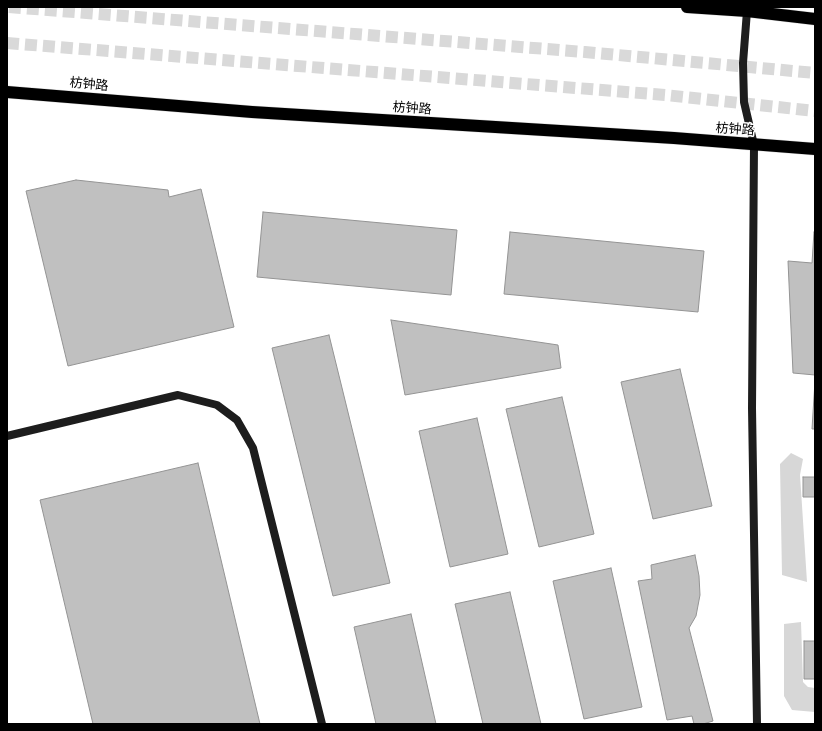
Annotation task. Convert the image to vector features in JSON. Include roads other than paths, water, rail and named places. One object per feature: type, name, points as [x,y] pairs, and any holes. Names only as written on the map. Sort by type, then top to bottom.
[{"type":"highway","points":[[687,7],[746,11],[815,19]]},
{"type":"highway","name":"枋钟路","points":[[7,92],[252,112],[674,138],[815,149]]},
{"type":"main road","points":[[746,11],[743,63],[744,102],[754,144],[752,408],[757,724]]},
{"type":"main road","points":[[7,436],[178,395],[217,405],[237,420],[253,448],[322,724]]},
{"type":"tunnel","points":[[9,7],[585,52],[815,73]]},
{"type":"tunnel","points":[[7,43],[665,95],[815,111]]}]
